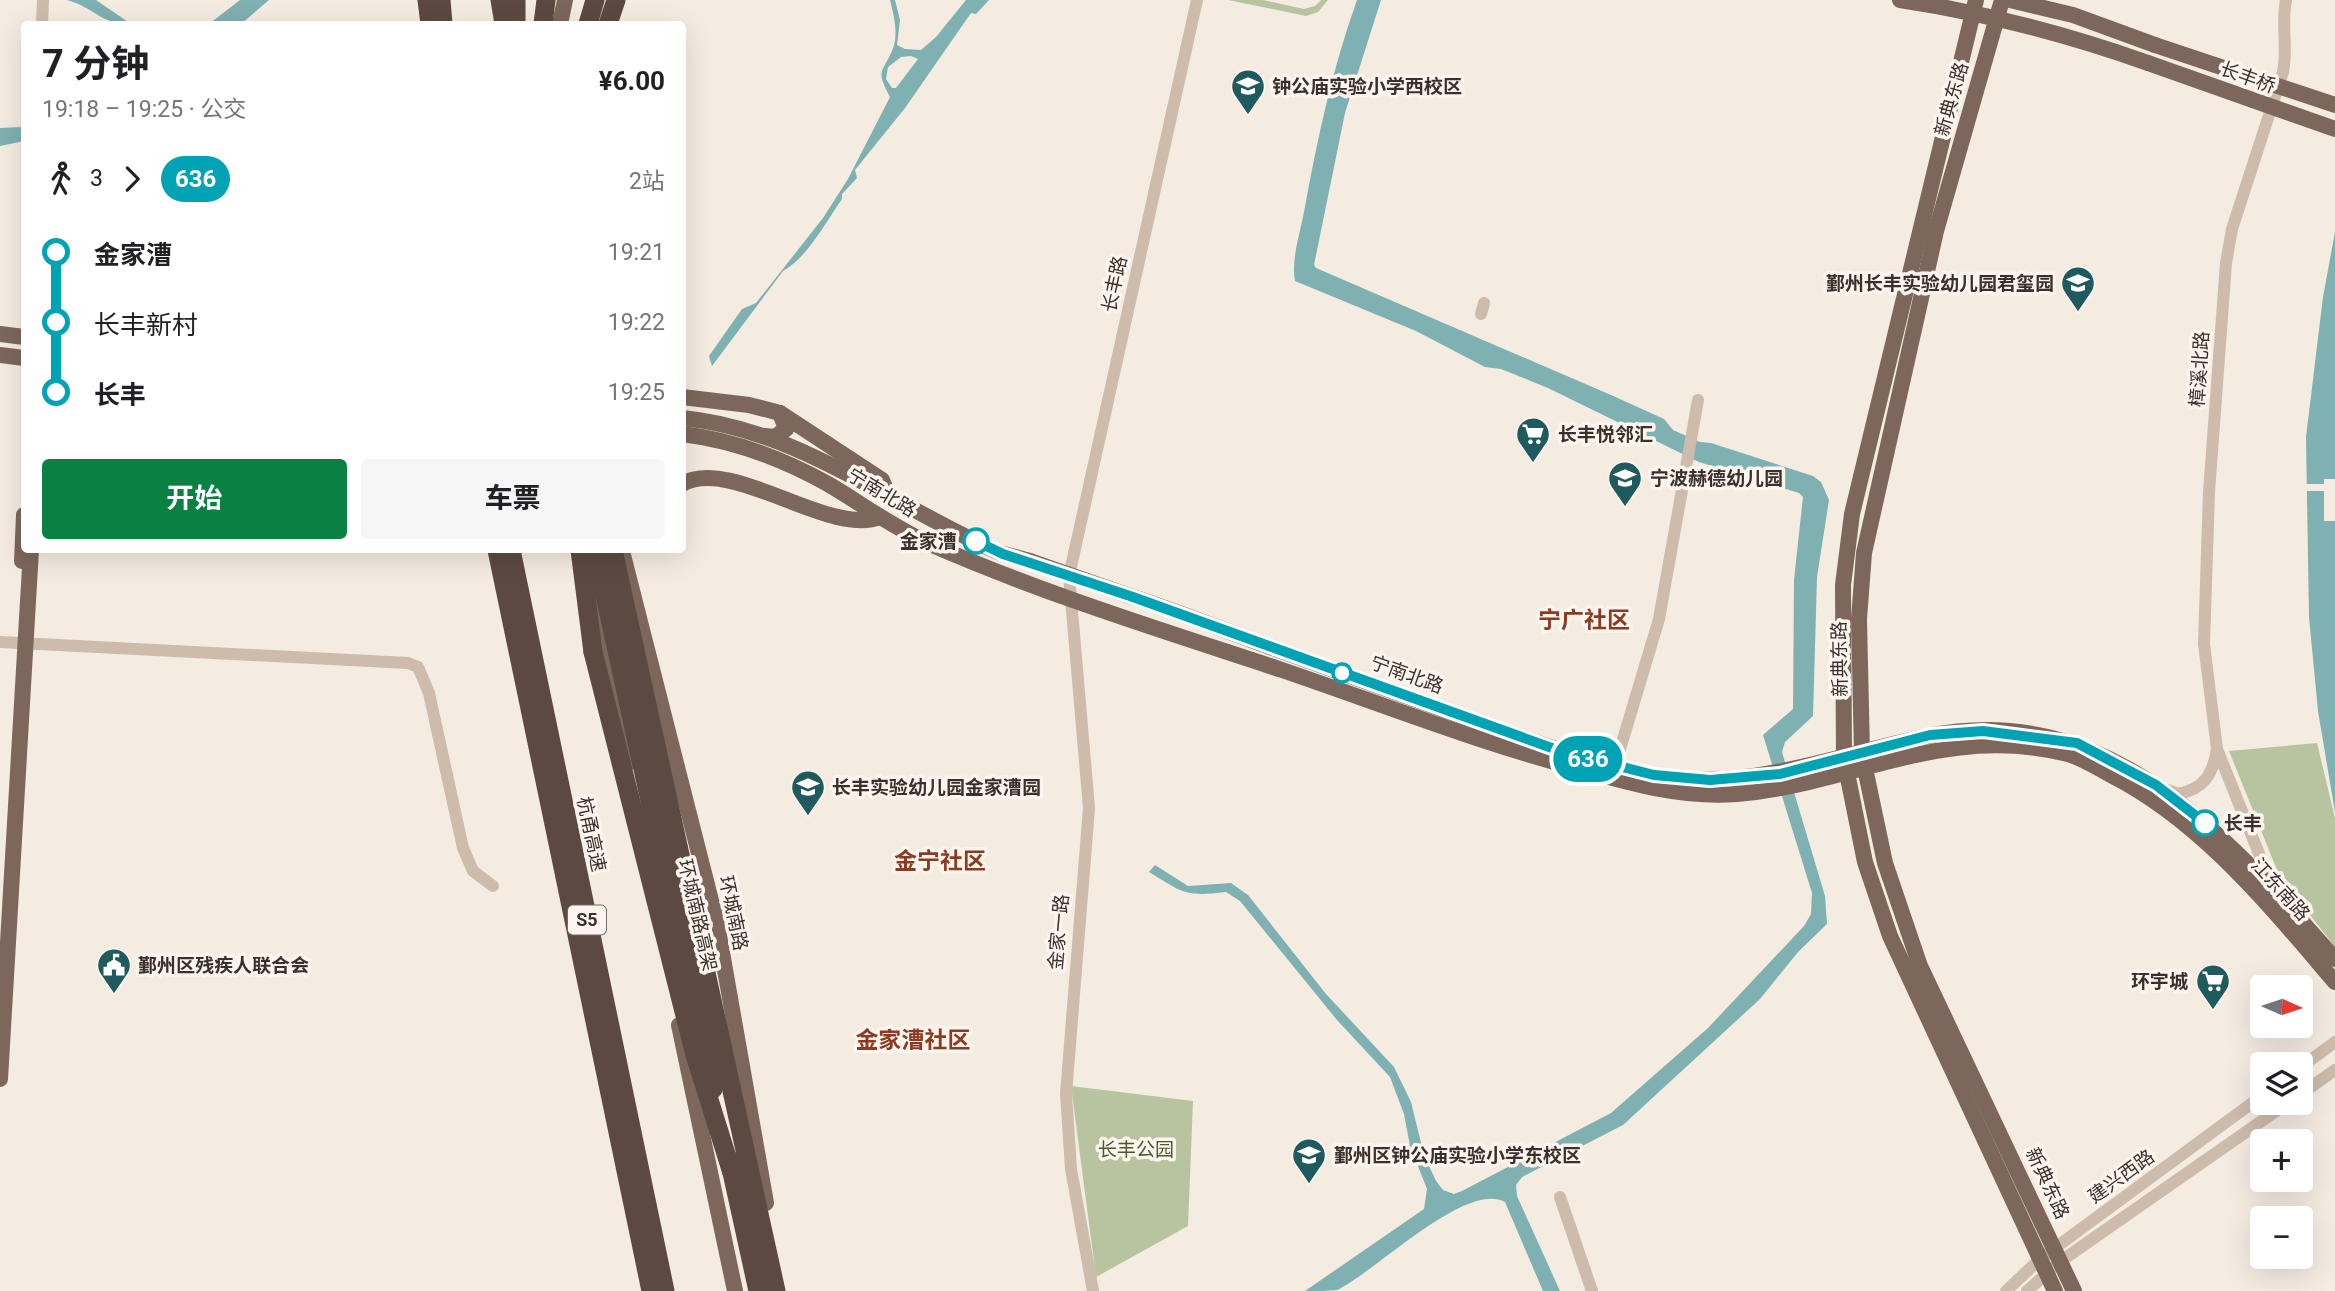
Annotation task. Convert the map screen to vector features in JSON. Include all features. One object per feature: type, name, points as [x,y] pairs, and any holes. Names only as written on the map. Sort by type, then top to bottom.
[{"type":"highway","points":[[427,0],[430,21]]},
{"type":"highway","points":[[441,0],[443,21]]},
{"type":"highway","points":[[500,0],[504,21]]},
{"type":"highway","points":[[516,0],[516,21]]},
{"type":"highway","points":[[543,21],[546,0]]},
{"type":"highway","points":[[590,21],[594,0]]},
{"type":"highway","points":[[609,21],[616,0]]},
{"type":"highway","name":"杭甬高速","points":[[498,553],[651,1291]]},
{"type":"highway","name":"杭甬高速","points":[[512,553],[665,1291]]},
{"type":"highway","points":[[581,553],[593,652],[695,1055],[739,1166]]},
{"type":"highway","name":"环城南路高架","points":[[596,553],[739,1166],[776,1291]]},
{"type":"highway","name":"环城南路高架","points":[[614,553],[739,1166],[758,1291]]},
{"type":"highway","points":[[623,553],[734,1073],[739,1166]]},
{"type":"main road","points":[[561,21],[565,0]]},
{"type":"main road","name":"长丰桥","points":[[1900,0],[1975,6],[1996,17],[2068,35],[2335,130]]},
{"type":"main road","name":"新典东路","points":[[2002,0],[1936,232],[1864,553],[1859,619],[1863,760],[1885,863],[1920,965],[2074,1291]]},
{"type":"main road","name":"长丰桥","points":[[2010,0],[2073,15],[2335,105]]},
{"type":"main road","name":"新典东路","points":[[1975,6],[1852,514],[1843,586],[1845,764],[1865,862],[1890,936],[2055,1291]]},
{"type":"main road","points":[[0,334],[21,337]]},
{"type":"main road","points":[[0,355],[21,358]]},
{"type":"main road","points":[[686,397],[749,405],[780,413],[882,480],[889,497]]},
{"type":"main road","points":[[765,436],[775,437],[786,429],[780,413]]},
{"type":"main road","name":"宁南北路","points":[[686,418],[720,422],[765,436],[835,466],[889,497],[1003,554],[1563,752],[1654,775],[1710,780],[1789,778]]},
{"type":"main road","name":"宁南北路","points":[[686,435],[709,438],[770,456],[927,542],[1071,600],[1566,765],[1651,787],[1698,794],[1735,794],[1789,778]]},
{"type":"main road","points":[[686,483],[707,477],[746,485],[811,509],[871,520],[880,517]]},
{"type":"main road","points":[[840,515],[849,498]]},
{"type":"main road","points":[[0,1079],[23,553]]},
{"type":"main road","points":[[0,917],[31,553]]},
{"type":"main road","points":[[582,553],[610,662],[680,1033],[735,1291]]},
{"type":"main road","name":"环城南路","points":[[623,553],[717,924],[783,1291]]},
{"type":"main road","name":"江东南路","points":[[1863,760],[1930,735],[1983,731],[2077,743],[2156,785],[2228,842],[2272,887],[2335,960]]},
{"type":"main road","name":"江东南路","points":[[1789,778],[1863,760],[1980,745],[2030,748],[2072,755],[2146,792],[2204,842],[2261,895],[2335,982]]},
{"type":"street","points":[[42,21],[43,0]]},
{"type":"street","points":[[50,0],[50,21]]},
{"type":"street","name":"长丰路","points":[[1069,576],[1197,0]]},
{"type":"street","name":"樟溪北路","points":[[2272,887],[2217,749],[2204,644],[2209,492],[2226,263],[2232,229],[2283,72],[2286,51],[2282,26],[2286,0]]},
{"type":"street","points":[[1615,766],[1659,619],[1698,400]]},
{"type":"street","name":"金家一路","points":[[1069,576],[1089,808],[1066,1094],[1072,1169],[1093,1291]]},
{"type":"street","points":[[0,642],[408,663],[418,667],[429,693],[463,848],[473,871],[493,886]]},
{"type":"street","name":"樟溪北路","points":[[2156,785],[2178,794],[2202,785],[2214,770],[2217,749]]},
{"type":"street","points":[[2313,1058],[2335,1042]]},
{"type":"street","points":[[2313,1086],[2335,1070]]},
{"type":"street","name":"建兴西路","points":[[2027,1291],[2047,1274],[2058,1254],[2250,1105]]},
{"type":"street","name":"建兴西路","points":[[2006,1291],[2040,1259],[2058,1254],[2269,1115]]},
{"type":"street","points":[[1560,1197],[1592,1291]]},
{"type":"green space","points":[[1228,0],[1263,0],[1304,9],[1315,6],[1321,0],[1328,0],[1318,12],[1306,16]]},
{"type":"green space","points":[[2317,743],[2335,818],[2335,947],[2279,875],[2229,751]]},
{"type":"green space","name":"长丰公园","points":[[1071,1086],[1193,1101],[1188,1226],[1096,1277]]},
{"type":"water","points":[[67,0],[96,0],[127,21],[110,21]]},
{"type":"water","points":[[240,0],[269,0],[244,21],[213,21]]},
{"type":"water","points":[[890,0],[895,0],[900,20],[897,45],[905,49],[921,50],[936,37],[966,0],[989,0],[976,14],[971,13],[905,108],[855,170],[857,178],[842,194],[842,199],[816,239],[783,271],[712,366],[709,356],[742,309],[756,303],[823,218],[848,179],[890,97],[882,73],[895,39]],"holes":[[[911,56],[918,59],[896,88],[892,88],[886,79],[888,67],[901,57]]]},
{"type":"water","points":[[1357,0],[1381,0],[1345,113],[1314,265],[1316,268],[1664,419],[1673,430],[1700,442],[1711,443],[1813,476],[1821,482],[1829,500],[1817,577],[1813,716],[1785,742],[1782,752],[1825,896],[1827,924],[1798,952],[1760,999],[1623,1125],[1522,1177],[1516,1185],[1517,1196],[1560,1291],[1543,1291],[1505,1202],[1488,1199],[1467,1204],[1444,1216],[1337,1290],[1305,1291],[1424,1209],[1427,1189],[1410,1146],[1404,1114],[1390,1077],[1337,1020],[1240,901],[1226,892],[1185,892],[1149,872],[1155,865],[1188,886],[1231,883],[1248,895],[1326,994],[1394,1067],[1411,1102],[1424,1155],[1443,1190],[1454,1194],[1462,1191],[1611,1113],[1708,1028],[1804,926],[1811,914],[1812,893],[1763,735],[1793,709],[1794,580],[1803,497],[1799,493],[1699,462],[1548,388],[1501,369],[1485,367],[1416,331],[1295,281],[1296,246],[1320,132]]},
{"type":"water","points":[[21,127],[21,142],[0,146],[0,128]]},
{"type":"water","points":[[2335,232],[2335,812],[2318,711],[2309,617],[2306,437],[2323,297]]},
{"type":"pier","points":[[2324,479],[2335,479],[2335,521],[2324,521],[2324,491],[2304,491],[2304,484],[2324,484]]},
{"type":"bus line","name":"636","points":[[976,541],[1003,554],[1133,597],[1563,752],[1654,775],[1710,780],[1780,774],[1930,735],[1983,731],[2077,743],[2156,785],[2205,823]]},
{"type":"place","name":"钟公庙实验小学西校区","points":[[1248,116]]},
{"type":"place","name":"鄞州长丰实验幼儿园君玺园","points":[[2078,313]]},
{"type":"place","name":"长丰悦邻汇","points":[[1533,464]]},
{"type":"place","name":"宁波赫德幼儿园","points":[[1625,508]]},
{"type":"place","name":"金家漕","points":[[976,541]]},
{"type":"place","name":"长丰实验幼儿园金家漕园","points":[[808,817]]},
{"type":"place","name":"长丰","points":[[2205,823]]},
{"type":"place","name":"鄞州区残疾人联合会","points":[[114,995]]},
{"type":"place","name":"环宇城","points":[[2213,1011]]},
{"type":"place","name":"鄞州区钟公庙实验小学东校区","points":[[1309,1185]]},
{"type":"district","name":"宁广社区","points":[[1584,620]]},
{"type":"district","name":"金宁社区","points":[[940,861]]},
{"type":"district","name":"金家漕社区","points":[[913,1040]]}]
